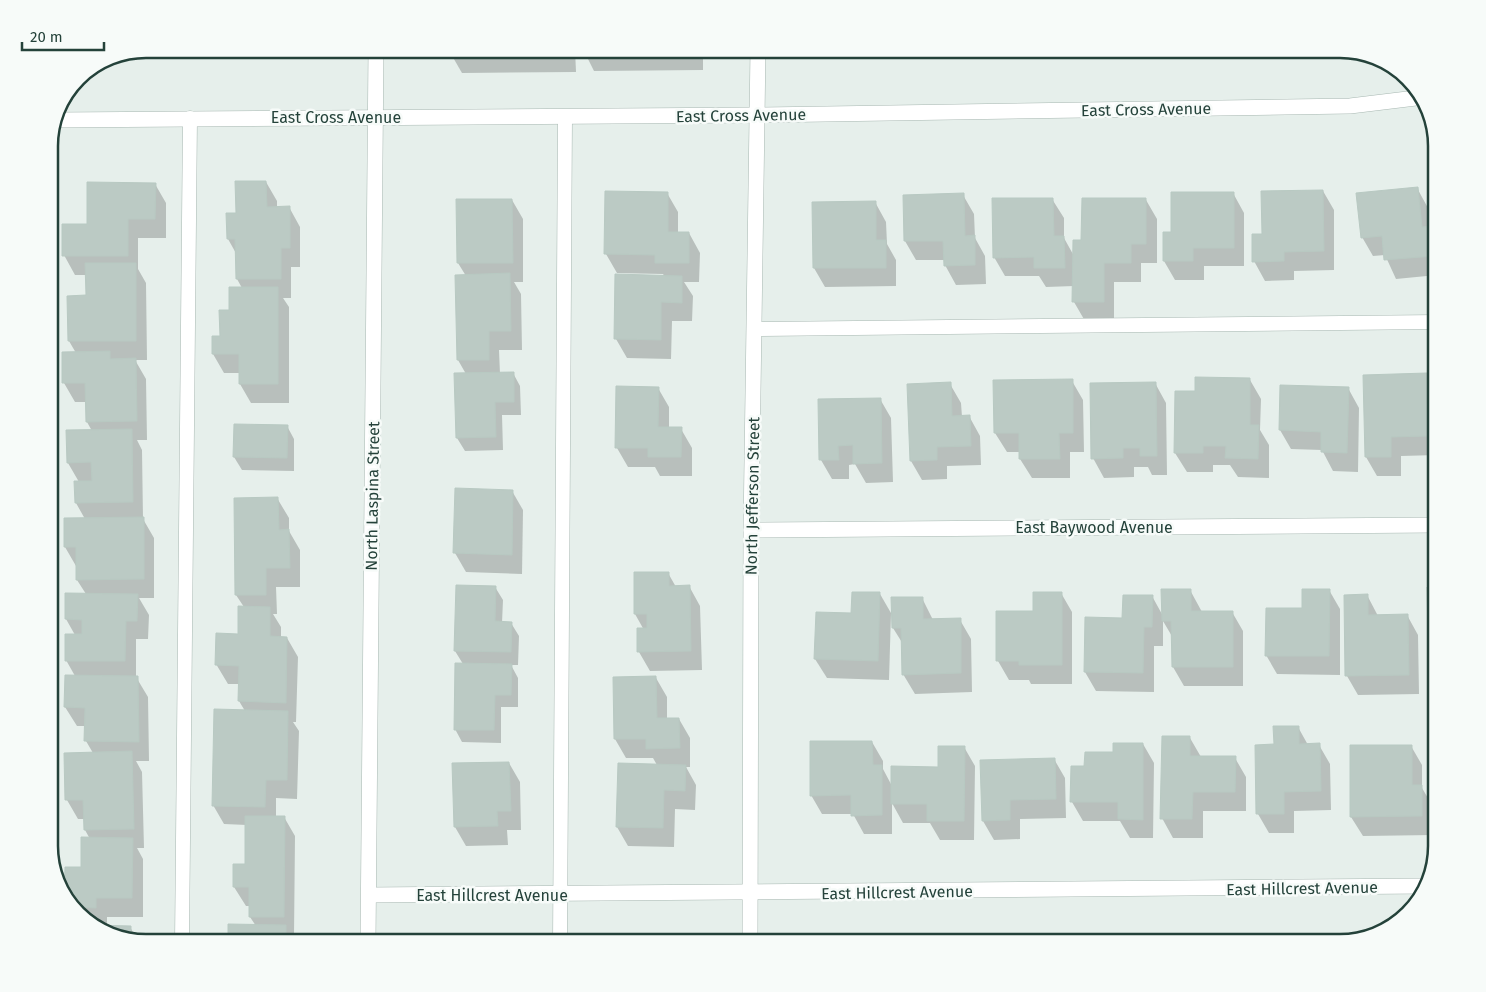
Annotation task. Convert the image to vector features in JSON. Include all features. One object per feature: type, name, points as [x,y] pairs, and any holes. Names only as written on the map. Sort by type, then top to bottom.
[{"type":"street","name":"North Laspina Street","points":[[368,934],[376,58]]},
{"type":"street","name":"North Jefferson Street","points":[[750,934],[751,530],[758,58]]},
{"type":"street","name":"East Cross Avenue","points":[[61,120],[376,116],[758,115],[1350,106],[1415,98]]},
{"type":"street","name":"East Baywood Avenue","points":[[751,530],[1428,525]]},
{"type":"street","name":"East Hillcrest Avenue","points":[[369,896],[1419,886]]},
{"type":"lane","points":[[560,934],[564,117]]},
{"type":"lane","points":[[182,934],[190,118]]},
{"type":"lane","points":[[754,329],[1428,322]]},
{"type":"building","points":[[235,181],[266,181],[267,207],[290,206],[290,248],[281,248],[281,279],[236,279],[235,239],[227,239],[226,213],[236,213]]},
{"type":"building","points":[[87,182],[156,183],[155,219],[128,219],[128,256],[62,256],[62,224],[87,224]]},
{"type":"building","points":[[1418,187],[1422,227],[1428,226],[1428,256],[1384,260],[1382,236],[1361,238],[1356,193]]},
{"type":"building","points":[[1323,190],[1324,251],[1284,252],[1284,261],[1252,262],[1252,234],[1262,234],[1261,191]]},
{"type":"building","points":[[605,191],[668,192],[668,232],[689,232],[689,263],[655,263],[655,255],[604,254]]},
{"type":"building","points":[[1171,192],[1234,192],[1234,248],[1193,248],[1193,261],[1163,261],[1163,232],[1171,232]]},
{"type":"building","points":[[964,193],[965,236],[975,235],[975,265],[944,266],[943,241],[904,241],[903,195]]},
{"type":"building","points":[[992,198],[1053,198],[1054,236],[1064,236],[1065,268],[1034,268],[1034,257],[993,258]]},
{"type":"building","points":[[1082,198],[1146,198],[1146,244],[1131,244],[1131,263],[1104,263],[1104,302],[1072,302],[1073,240],[1081,240]]},
{"type":"building","points":[[456,199],[512,199],[513,263],[457,263]]},
{"type":"building","points":[[876,201],[876,240],[886,240],[886,268],[813,268],[812,202]]},
{"type":"building","points":[[85,263],[136,263],[136,341],[68,341],[67,296],[86,295]]},
{"type":"building","points":[[510,273],[511,331],[489,331],[489,360],[457,360],[455,275]]},
{"type":"building","points":[[615,274],[682,276],[682,303],[661,302],[661,340],[614,339]]},
{"type":"building","points":[[229,287],[278,287],[278,384],[239,384],[239,354],[212,354],[212,336],[220,336],[219,310],[229,310]]},
{"type":"building","points":[[110,351],[110,359],[136,358],[137,421],[86,422],[85,383],[62,383],[62,352]]},
{"type":"building","points":[[514,372],[514,402],[495,402],[496,437],[456,438],[454,373]]},
{"type":"building","points":[[1427,373],[1428,436],[1391,437],[1391,457],[1365,457],[1363,375]]},
{"type":"building","points":[[1195,377],[1250,378],[1250,425],[1259,425],[1258,459],[1225,458],[1226,446],[1203,446],[1203,453],[1174,453],[1175,391],[1195,391]]},
{"type":"building","points":[[1073,379],[1073,433],[1059,433],[1060,459],[1019,459],[1019,433],[994,433],[993,380]]},
{"type":"building","points":[[951,382],[952,416],[970,415],[971,446],[937,447],[937,460],[910,461],[907,384]]},
{"type":"building","points":[[1156,382],[1157,456],[1140,456],[1140,448],[1123,448],[1123,458],[1091,459],[1090,383]]},
{"type":"building","points":[[1280,385],[1349,387],[1347,453],[1321,452],[1321,432],[1279,430]]},
{"type":"building","points":[[616,386],[659,387],[658,427],[682,427],[681,457],[648,457],[648,448],[615,448]]},
{"type":"building","points":[[881,398],[882,463],[853,464],[853,445],[838,446],[839,460],[819,460],[818,399]]},
{"type":"building","points":[[234,424],[288,425],[287,458],[233,457]]},
{"type":"building","points":[[132,429],[133,502],[75,503],[74,481],[92,481],[91,462],[67,463],[66,430]]},
{"type":"building","points":[[455,488],[513,490],[512,555],[453,553]]},
{"type":"building","points":[[278,497],[279,530],[289,529],[290,568],[266,568],[266,595],[235,595],[234,498]]},
{"type":"building","points":[[144,517],[144,579],[76,580],[76,547],[64,547],[64,518]]},
{"type":"building","points":[[634,572],[669,572],[669,586],[690,585],[691,651],[637,652],[637,628],[647,628],[647,614],[634,614]]},
{"type":"building","points":[[456,585],[496,586],[495,621],[512,622],[511,652],[454,651]]},
{"type":"building","points":[[1427,587],[1428,587],[1428,636]]},
{"type":"building","points":[[1161,589],[1191,589],[1191,611],[1233,611],[1233,667],[1172,667],[1171,621],[1162,621]]},
{"type":"building","points":[[1302,589],[1330,589],[1329,656],[1265,656],[1266,608],[1302,608]]},
{"type":"building","points":[[852,592],[880,592],[878,661],[814,659],[816,612],[851,613]]},
{"type":"building","points":[[1033,592],[1062,592],[1062,665],[1019,665],[1019,661],[996,661],[996,611],[1033,611]]},
{"type":"building","points":[[65,593],[138,594],[137,621],[126,621],[125,661],[65,661],[65,634],[82,634],[82,620],[65,619]]},
{"type":"building","points":[[1368,594],[1368,615],[1408,614],[1409,675],[1345,676],[1344,595]]},
{"type":"building","points":[[1123,595],[1153,595],[1152,627],[1144,627],[1143,673],[1084,672],[1085,617],[1122,618]]},
{"type":"building","points":[[891,597],[923,597],[923,619],[961,618],[961,673],[902,675],[901,628],[892,628]]},
{"type":"building","points":[[238,606],[270,607],[270,636],[287,637],[286,703],[238,701],[239,666],[215,665],[216,633],[238,634]]},
{"type":"building","points":[[455,663],[512,664],[511,695],[495,695],[494,730],[454,730]]},
{"type":"building","points":[[65,675],[138,676],[139,742],[84,741],[85,708],[64,707]]},
{"type":"building","points":[[656,676],[657,718],[679,718],[680,748],[646,749],[646,739],[614,739],[613,677]]},
{"type":"building","points":[[214,709],[288,711],[287,780],[266,780],[265,807],[212,806]]},
{"type":"building","points":[[1273,726],[1299,726],[1299,744],[1320,743],[1321,791],[1284,792],[1284,814],[1256,814],[1255,745],[1274,744]]},
{"type":"building","points":[[1162,736],[1190,736],[1190,756],[1236,756],[1235,792],[1193,792],[1192,819],[1160,819]]},
{"type":"building","points":[[810,741],[872,741],[873,765],[882,765],[882,815],[851,816],[851,795],[810,796]]},
{"type":"building","points":[[1113,743],[1143,743],[1143,820],[1118,819],[1118,802],[1070,802],[1071,766],[1084,766],[1085,752],[1113,752]]},
{"type":"building","points":[[1350,745],[1412,745],[1412,785],[1422,785],[1422,816],[1350,817]]},
{"type":"building","points":[[938,746],[965,746],[964,821],[927,821],[927,804],[891,804],[891,766],[938,767]]},
{"type":"building","points":[[132,751],[134,829],[84,830],[83,800],[65,800],[64,753]]},
{"type":"building","points":[[1055,758],[1056,799],[1010,800],[1010,820],[982,821],[980,760]]},
{"type":"building","points":[[509,762],[511,811],[497,811],[498,826],[454,827],[452,763]]},
{"type":"building","points":[[618,763],[686,765],[685,791],[664,790],[663,828],[616,827]]},
{"type":"building","points":[[245,816],[285,816],[284,917],[249,917],[249,887],[233,887],[233,864],[245,864]]},
{"type":"building","points":[[81,837],[133,838],[132,898],[96,898],[96,908],[82,907],[69,891],[65,881],[65,867],[81,867]]},
{"type":"building","points":[[228,924],[286,925],[286,934],[228,934]]},
{"type":"building","points":[[107,925],[131,926],[131,933]]}]
